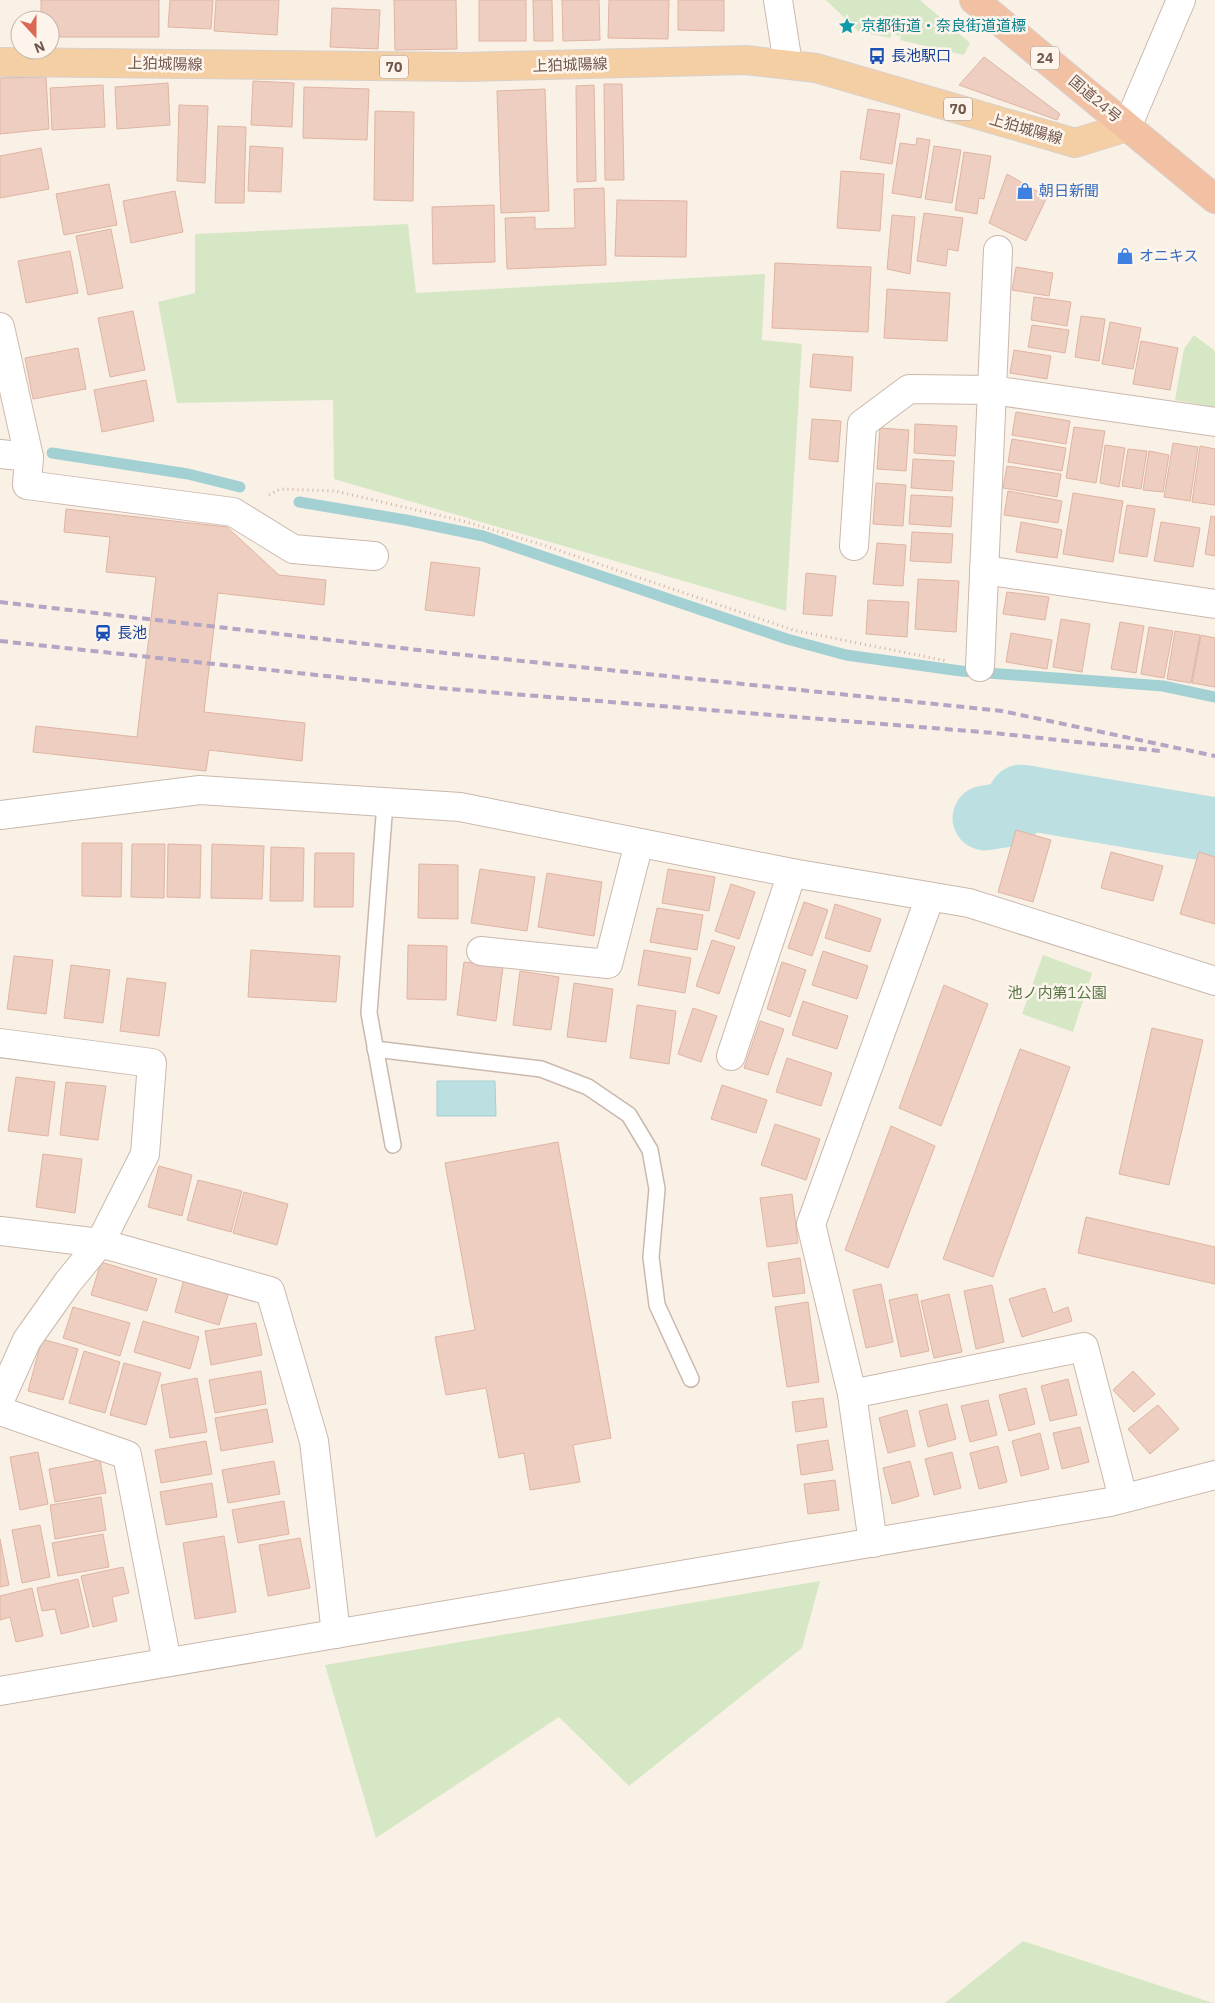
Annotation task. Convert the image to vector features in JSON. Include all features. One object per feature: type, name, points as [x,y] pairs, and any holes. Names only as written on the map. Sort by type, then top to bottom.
[{"type":"highway","name":"国道24号","points":[[974,0],[1215,199]]},
{"type":"main road","name":"上狛城陽線","points":[[0,62],[465,68],[746,60],[816,68],[1075,143],[1127,127]]},
{"type":"street","points":[[778,0],[788,64]]},
{"type":"street","points":[[1127,127],[1181,0]]},
{"type":"street","points":[[980,667],[998,250]]},
{"type":"street","points":[[0,327],[29,457],[27,485],[233,512],[293,549],[374,556]]},
{"type":"street","points":[[854,546],[862,424],[909,389],[992,390],[1215,422]]},
{"type":"street","points":[[0,454],[29,457]]},
{"type":"street","points":[[984,570],[1215,604]]},
{"type":"street","points":[[0,815],[200,790],[460,807],[792,873],[969,903],[1215,982]]},
{"type":"street","points":[[481,952],[608,964],[639,844]]},
{"type":"street","points":[[731,1056],[792,873]]},
{"type":"street","points":[[873,1543],[852,1394],[811,1224],[930,897]]},
{"type":"street","points":[[0,1043],[152,1063],[145,1154],[100,1242],[68,1282],[27,1340],[0,1400]]},
{"type":"street","points":[[0,1231],[100,1242],[270,1290],[314,1441],[336,1634]]},
{"type":"street","points":[[852,1394],[1084,1347],[1123,1498]]},
{"type":"street","points":[[0,1412],[127,1455],[167,1662]]},
{"type":"street","points":[[0,1691],[873,1543],[1123,1498],[1215,1475]]},
{"type":"lane","points":[[385,803],[369,1013],[393,1145]]},
{"type":"lane","points":[[375,1049],[541,1070],[588,1087],[629,1114],[650,1150],[657,1189],[651,1257],[657,1306],[691,1379]]},
{"type":"path","points":[[233,512],[280,489],[334,491],[463,521],[534,542],[793,630],[912,656],[980,667]]},
{"type":"green space","points":[[826,0],[920,0],[970,43],[964,55],[900,40],[901,36],[892,34],[890,38],[859,32]]},
{"type":"green space","points":[[408,224],[416,293],[765,274],[762,340],[802,344],[786,611],[334,479],[333,400],[177,403],[158,302],[195,293],[195,234]]},
{"type":"green space","points":[[1194,335],[1215,351],[1215,407],[1175,400],[1184,349]]},
{"type":"green space","name":"池ノ内第1公園","points":[[1043,955],[1092,973],[1073,1032],[1022,1014]]},
{"type":"green space","points":[[820,1581],[802,1648],[629,1786],[559,1717],[376,1838],[325,1665]]},
{"type":"green space","points":[[1023,1941],[1213,2003],[945,2003]]},
{"type":"water","points":[[1022,780],[1133,788],[1160,821],[1007,796]]},
{"type":"water","points":[[437,1081],[495,1081],[496,1116],[437,1116]]},
{"type":"building","points":[[41,0],[159,0],[159,37],[60,37],[60,10],[41,10]]},
{"type":"building","points":[[170,0],[213,0],[211,29],[168,27]]},
{"type":"building","points":[[216,0],[279,0],[277,35],[214,31]]},
{"type":"building","points":[[394,0],[456,0],[457,49],[395,50]]},
{"type":"building","points":[[479,0],[526,0],[526,41],[479,41]]},
{"type":"building","points":[[533,0],[552,0],[553,41],[534,41]]},
{"type":"building","points":[[562,0],[599,0],[600,40],[563,41]]},
{"type":"building","points":[[609,0],[669,0],[668,39],[608,38]]},
{"type":"building","points":[[678,0],[724,0],[724,31],[678,30]]},
{"type":"building","points":[[332,8],[380,10],[378,49],[330,47]]},
{"type":"building","points":[[984,57],[1060,114],[1057,120],[959,85]]},
{"type":"building","points":[[46,77],[49,129],[0,134],[0,78]]},
{"type":"building","points":[[253,81],[294,83],[292,127],[251,125]]},
{"type":"building","points":[[168,83],[170,125],[117,129],[115,87]]},
{"type":"building","points":[[604,84],[622,84],[624,180],[605,180]]},
{"type":"building","points":[[103,85],[105,127],[52,130],[50,88]]},
{"type":"building","points":[[594,85],[596,181],[577,182],[576,86]]},
{"type":"building","points":[[304,87],[369,89],[367,140],[303,138]]},
{"type":"building","points":[[545,89],[549,211],[501,213],[497,91]]},
{"type":"building","points":[[179,105],[208,106],[205,183],[177,181]]},
{"type":"building","points":[[868,109],[900,114],[892,164],[860,159]]},
{"type":"building","points":[[375,111],[414,112],[413,201],[374,200]]},
{"type":"building","points":[[218,126],[246,127],[244,203],[215,203]]},
{"type":"building","points":[[917,138],[930,140],[921,198],[892,193],[900,143],[916,145]]},
{"type":"building","points":[[250,146],[283,148],[281,192],[248,191]]},
{"type":"building","points":[[934,146],[961,150],[952,203],[925,199]]},
{"type":"building","points":[[41,148],[49,189],[0,198],[0,156]]},
{"type":"building","points":[[964,152],[991,156],[984,199],[979,198],[977,214],[955,210]]},
{"type":"building","points":[[841,171],[884,174],[880,231],[837,228]]},
{"type":"building","points":[[1007,174],[1047,197],[1026,241],[989,223]]},
{"type":"building","points":[[109,184],[117,225],[64,235],[56,194]]},
{"type":"building","points":[[604,188],[606,265],[507,269],[505,218],[535,217],[535,229],[575,228],[574,189]]},
{"type":"building","points":[[175,191],[183,232],[131,243],[123,201]]},
{"type":"building","points":[[617,200],[687,201],[686,257],[615,256]]},
{"type":"building","points":[[494,205],[495,262],[433,264],[432,207]]},
{"type":"building","points":[[924,213],[963,218],[958,251],[948,249],[946,266],[917,261]]},
{"type":"building","points":[[892,215],[915,217],[910,274],[887,269]]},
{"type":"building","points":[[111,229],[123,288],[88,295],[76,236]]},
{"type":"building","points":[[70,251],[78,293],[26,303],[18,261]]},
{"type":"building","points":[[775,263],[871,267],[868,332],[772,328]]},
{"type":"building","points":[[1016,267],[1053,273],[1049,296],[1012,290]]},
{"type":"building","points":[[887,289],[950,293],[947,341],[884,338]]},
{"type":"building","points":[[1034,297],[1071,302],[1067,326],[1031,320]]},
{"type":"building","points":[[133,311],[145,370],[110,377],[98,318]]},
{"type":"building","points":[[1081,316],[1105,319],[1099,361],[1075,357]]},
{"type":"building","points":[[1110,322],[1141,328],[1133,369],[1102,364]]},
{"type":"building","points":[[1032,325],[1069,330],[1065,353],[1028,347]]},
{"type":"building","points":[[1141,341],[1178,348],[1170,390],[1133,384]]},
{"type":"building","points":[[78,348],[86,389],[33,399],[25,358]]},
{"type":"building","points":[[1014,350],[1051,356],[1047,379],[1010,373]]},
{"type":"building","points":[[813,354],[853,357],[851,391],[810,387]]},
{"type":"building","points":[[146,380],[154,421],[102,432],[94,390]]},
{"type":"building","points":[[1016,412],[1070,421],[1066,444],[1012,435]]},
{"type":"building","points":[[812,419],[841,421],[838,462],[809,459]]},
{"type":"building","points":[[915,424],[957,426],[955,456],[914,453]]},
{"type":"building","points":[[1074,427],[1105,431],[1096,483],[1066,478]]},
{"type":"building","points":[[880,428],[909,430],[906,471],[877,469]]},
{"type":"building","points":[[1012,439],[1066,448],[1062,471],[1008,462]]},
{"type":"building","points":[[1173,443],[1198,447],[1190,501],[1164,497]]},
{"type":"building","points":[[1105,445],[1125,448],[1119,487],[1100,483]]},
{"type":"building","points":[[1200,446],[1215,449],[1215,505],[1192,502]]},
{"type":"building","points":[[1128,449],[1147,451],[1141,489],[1122,486]]},
{"type":"building","points":[[1149,451],[1169,455],[1163,492],[1143,490]]},
{"type":"building","points":[[913,459],[954,461],[952,491],[911,488]]},
{"type":"building","points":[[1007,466],[1061,474],[1057,497],[1003,488]]},
{"type":"building","points":[[876,483],[906,485],[903,526],[873,524]]},
{"type":"building","points":[[1008,491],[1062,501],[1058,523],[1004,515]]},
{"type":"building","points":[[1073,493],[1123,501],[1113,562],[1063,554]]},
{"type":"building","points":[[911,495],[953,497],[951,527],[909,524]]},
{"type":"building","points":[[1127,505],[1155,509],[1147,557],[1119,553]]},
{"type":"building","points":[[66,509],[227,527],[279,575],[326,580],[324,605],[218,593],[204,712],[305,723],[302,761],[209,750],[206,771],[33,752],[36,726],[137,737],[156,577],[106,572],[110,537],[64,532]]},
{"type":"building","points":[[1211,516],[1215,517],[1215,556],[1205,554]]},
{"type":"building","points":[[1021,522],[1062,530],[1057,558],[1016,552]]},
{"type":"building","points":[[1161,522],[1200,528],[1193,567],[1154,561]]},
{"type":"building","points":[[912,532],[953,534],[951,563],[910,561]]},
{"type":"building","points":[[877,543],[906,545],[903,586],[873,584]]},
{"type":"building","points":[[431,562],[480,568],[474,616],[425,610]]},
{"type":"building","points":[[806,573],[836,576],[832,616],[803,614]]},
{"type":"building","points":[[918,579],[959,581],[956,632],[915,629]]},
{"type":"building","points":[[1007,592],[1049,597],[1045,620],[1003,614]]},
{"type":"building","points":[[868,600],[909,602],[907,637],[866,634]]},
{"type":"building","points":[[1061,619],[1090,624],[1082,672],[1053,667]]},
{"type":"building","points":[[1120,622],[1144,626],[1136,673],[1111,669]]},
{"type":"building","points":[[1149,627],[1173,631],[1164,678],[1141,674]]},
{"type":"building","points":[[1175,631],[1200,635],[1191,683],[1167,679]]},
{"type":"building","points":[[1011,633],[1052,640],[1047,669],[1006,662]]},
{"type":"building","points":[[1201,635],[1215,638],[1215,687],[1192,683]]},
{"type":"building","points":[[1016,830],[1051,840],[1033,902],[998,892]]},
{"type":"building","points":[[82,843],[122,843],[121,897],[82,896]]},
{"type":"building","points":[[132,844],[165,844],[164,898],[131,897]]},
{"type":"building","points":[[168,844],[201,845],[200,898],[167,897]]},
{"type":"building","points":[[212,844],[264,846],[262,899],[211,898]]},
{"type":"building","points":[[271,847],[304,848],[303,901],[270,901]]},
{"type":"building","points":[[1111,852],[1163,866],[1153,901],[1101,888]]},
{"type":"building","points":[[1199,852],[1215,857],[1215,924],[1180,914]]},
{"type":"building","points":[[315,853],[354,853],[353,907],[314,907]]},
{"type":"building","points":[[419,864],[458,865],[458,919],[418,918]]},
{"type":"building","points":[[480,869],[535,877],[527,931],[471,923]]},
{"type":"building","points":[[668,869],[715,877],[709,911],[662,903]]},
{"type":"building","points":[[547,873],[602,882],[594,936],[538,927]]},
{"type":"building","points":[[731,884],[755,892],[739,939],[715,931]]},
{"type":"building","points":[[804,902],[828,910],[812,956],[788,948]]},
{"type":"building","points":[[835,904],[881,919],[870,952],[825,938]]},
{"type":"building","points":[[657,908],[703,915],[697,950],[650,942]]},
{"type":"building","points":[[712,940],[735,947],[719,994],[696,986]]},
{"type":"building","points":[[408,945],[447,946],[446,1000],[407,999]]},
{"type":"building","points":[[251,950],[340,956],[336,1002],[248,997]]},
{"type":"building","points":[[644,950],[691,958],[685,993],[638,985]]},
{"type":"building","points":[[823,951],[868,966],[857,999],[812,985]]},
{"type":"building","points":[[14,956],[53,960],[46,1014],[7,1009]]},
{"type":"building","points":[[464,962],[503,967],[496,1021],[457,1015]]},
{"type":"building","points":[[782,962],[806,970],[790,1017],[767,1009]]},
{"type":"building","points":[[71,965],[110,970],[103,1023],[64,1018]]},
{"type":"building","points":[[520,971],[559,977],[551,1030],[513,1025]]},
{"type":"building","points":[[127,978],[166,983],[159,1036],[120,1031]]},
{"type":"building","points":[[574,983],[613,989],[606,1042],[567,1037]]},
{"type":"building","points":[[944,985],[988,1004],[941,1126],[899,1108]]},
{"type":"building","points":[[803,1001],[848,1016],[837,1049],[792,1035]]},
{"type":"building","points":[[637,1005],[676,1011],[669,1064],[630,1058]]},
{"type":"building","points":[[693,1008],[717,1016],[701,1062],[678,1054]]},
{"type":"building","points":[[760,1021],[784,1029],[768,1075],[744,1068]]},
{"type":"building","points":[[1152,1028],[1203,1040],[1169,1185],[1119,1174]]},
{"type":"building","points":[[1020,1049],[1070,1067],[993,1277],[943,1259]]},
{"type":"building","points":[[787,1058],[832,1073],[821,1106],[776,1092]]},
{"type":"building","points":[[16,1077],[55,1082],[48,1136],[8,1131]]},
{"type":"building","points":[[66,1082],[106,1086],[98,1140],[60,1135]]},
{"type":"building","points":[[722,1085],[767,1100],[756,1133],[711,1119]]},
{"type":"building","points":[[775,1124],[820,1139],[806,1180],[761,1165]]},
{"type":"building","points":[[891,1126],[935,1146],[888,1268],[845,1250]]},
{"type":"building","points":[[558,1142],[611,1438],[573,1445],[580,1482],[530,1490],[524,1453],[499,1458],[486,1388],[446,1395],[435,1337],[475,1330],[445,1163]]},
{"type":"building","points":[[43,1154],[82,1159],[75,1213],[36,1207]]},
{"type":"building","points":[[159,1166],[192,1175],[182,1216],[148,1207]]},
{"type":"building","points":[[198,1180],[242,1191],[231,1232],[187,1220]]},
{"type":"building","points":[[244,1192],[288,1204],[277,1245],[233,1233]]},
{"type":"building","points":[[792,1194],[798,1243],[767,1247],[760,1198]]},
{"type":"building","points":[[1086,1217],[1215,1247],[1215,1284],[1078,1253]]},
{"type":"building","points":[[800,1258],[805,1293],[773,1297],[768,1263]]},
{"type":"building","points":[[101,1262],[157,1279],[147,1311],[91,1295]]},
{"type":"building","points":[[184,1279],[229,1292],[219,1325],[175,1312]]},
{"type":"building","points":[[881,1284],[893,1342],[866,1348],[853,1290]]},
{"type":"building","points":[[992,1285],[1004,1342],[976,1349],[964,1291]]},
{"type":"building","points":[[1045,1288],[1053,1313],[1068,1307],[1072,1321],[1022,1337],[1009,1299]]},
{"type":"building","points":[[917,1294],[929,1351],[901,1357],[889,1300]]},
{"type":"building","points":[[949,1294],[962,1352],[934,1358],[921,1301]]},
{"type":"building","points":[[808,1302],[819,1382],[787,1387],[775,1307]]},
{"type":"building","points":[[73,1307],[130,1323],[120,1356],[63,1338]]},
{"type":"building","points":[[143,1321],[199,1337],[190,1369],[134,1352]]},
{"type":"building","points":[[256,1323],[262,1355],[211,1365],[205,1331]]},
{"type":"building","points":[[42,1339],[78,1349],[63,1400],[28,1391]]},
{"type":"building","points":[[84,1351],[120,1362],[105,1413],[69,1403]]},
{"type":"building","points":[[124,1363],[161,1373],[146,1425],[110,1415]]},
{"type":"building","points":[[261,1371],[266,1404],[215,1413],[209,1380]]},
{"type":"building","points":[[1133,1371],[1155,1394],[1134,1412],[1113,1390]]},
{"type":"building","points":[[197,1378],[207,1432],[170,1438],[161,1385]]},
{"type":"building","points":[[1068,1379],[1077,1415],[1050,1421],[1041,1386]]},
{"type":"building","points":[[1026,1388],[1035,1424],[1009,1431],[999,1395]]},
{"type":"building","points":[[823,1398],[827,1427],[796,1432],[792,1402]]},
{"type":"building","points":[[988,1400],[997,1435],[970,1442],[961,1406]]},
{"type":"building","points":[[947,1404],[956,1439],[928,1447],[919,1411]]},
{"type":"building","points":[[1158,1405],[1179,1429],[1150,1454],[1128,1429]]},
{"type":"building","points":[[267,1409],[273,1442],[221,1451],[215,1418]]},
{"type":"building","points":[[907,1410],[915,1446],[888,1453],[879,1418]]},
{"type":"building","points":[[1080,1427],[1089,1462],[1062,1469],[1053,1433]]},
{"type":"building","points":[[1040,1433],[1049,1469],[1021,1476],[1012,1441]]},
{"type":"building","points":[[828,1440],[833,1470],[801,1475],[797,1445]]},
{"type":"building","points":[[206,1441],[212,1474],[161,1483],[155,1450]]},
{"type":"building","points":[[998,1446],[1007,1482],[979,1489],[970,1453]]},
{"type":"building","points":[[38,1452],[48,1504],[20,1510],[10,1457]]},
{"type":"building","points":[[952,1452],[961,1488],[934,1495],[925,1459]]},
{"type":"building","points":[[100,1460],[106,1493],[55,1502],[49,1469]]},
{"type":"building","points":[[274,1461],[280,1494],[228,1503],[222,1470]]},
{"type":"building","points":[[910,1461],[919,1496],[892,1504],[883,1468]]},
{"type":"building","points":[[835,1480],[839,1510],[808,1514],[804,1484]]},
{"type":"building","points":[[212,1483],[217,1517],[166,1525],[160,1492]]},
{"type":"building","points":[[101,1497],[106,1530],[55,1539],[50,1505]]},
{"type":"building","points":[[284,1501],[289,1534],[238,1543],[232,1510]]},
{"type":"building","points":[[40,1525],[50,1577],[22,1583],[12,1530]]},
{"type":"building","points":[[103,1534],[109,1567],[58,1576],[52,1543]]},
{"type":"building","points":[[224,1536],[236,1612],[195,1619],[183,1543]]},
{"type":"building","points":[[300,1538],[310,1588],[268,1596],[259,1545]]},
{"type":"building","points":[[0,1539],[9,1585],[0,1587]]},
{"type":"building","points":[[123,1567],[129,1593],[112,1597],[117,1621],[93,1627],[81,1576]]},
{"type":"building","points":[[78,1579],[89,1627],[61,1634],[55,1609],[42,1611],[37,1588]]},
{"type":"building","points":[[32,1588],[43,1636],[16,1642],[10,1617],[0,1620],[0,1596]]},
{"type":"waterway","points":[[52,453],[188,474],[240,487]]},
{"type":"waterway","points":[[299,502],[406,520],[483,536],[787,639],[846,655],[961,671],[1163,686],[1215,697]]},
{"type":"waterway","points":[[985,818],[1010,814],[1021,797],[1215,830]]},
{"type":"railway","points":[[0,602],[436,652],[1002,711],[1215,756]]},
{"type":"railway","points":[[0,641],[438,688],[994,733],[1160,751]]},
{"type":"place","name":"京都街道・奈良街道道標","points":[[847,26]]},
{"type":"place","name":"長池駅口","points":[[877,56]]},
{"type":"place","name":"朝日新聞","points":[[1025,191]]},
{"type":"place","name":"オニキス","points":[[1125,256]]},
{"type":"place","name":"長池","points":[[103,633]]}]
